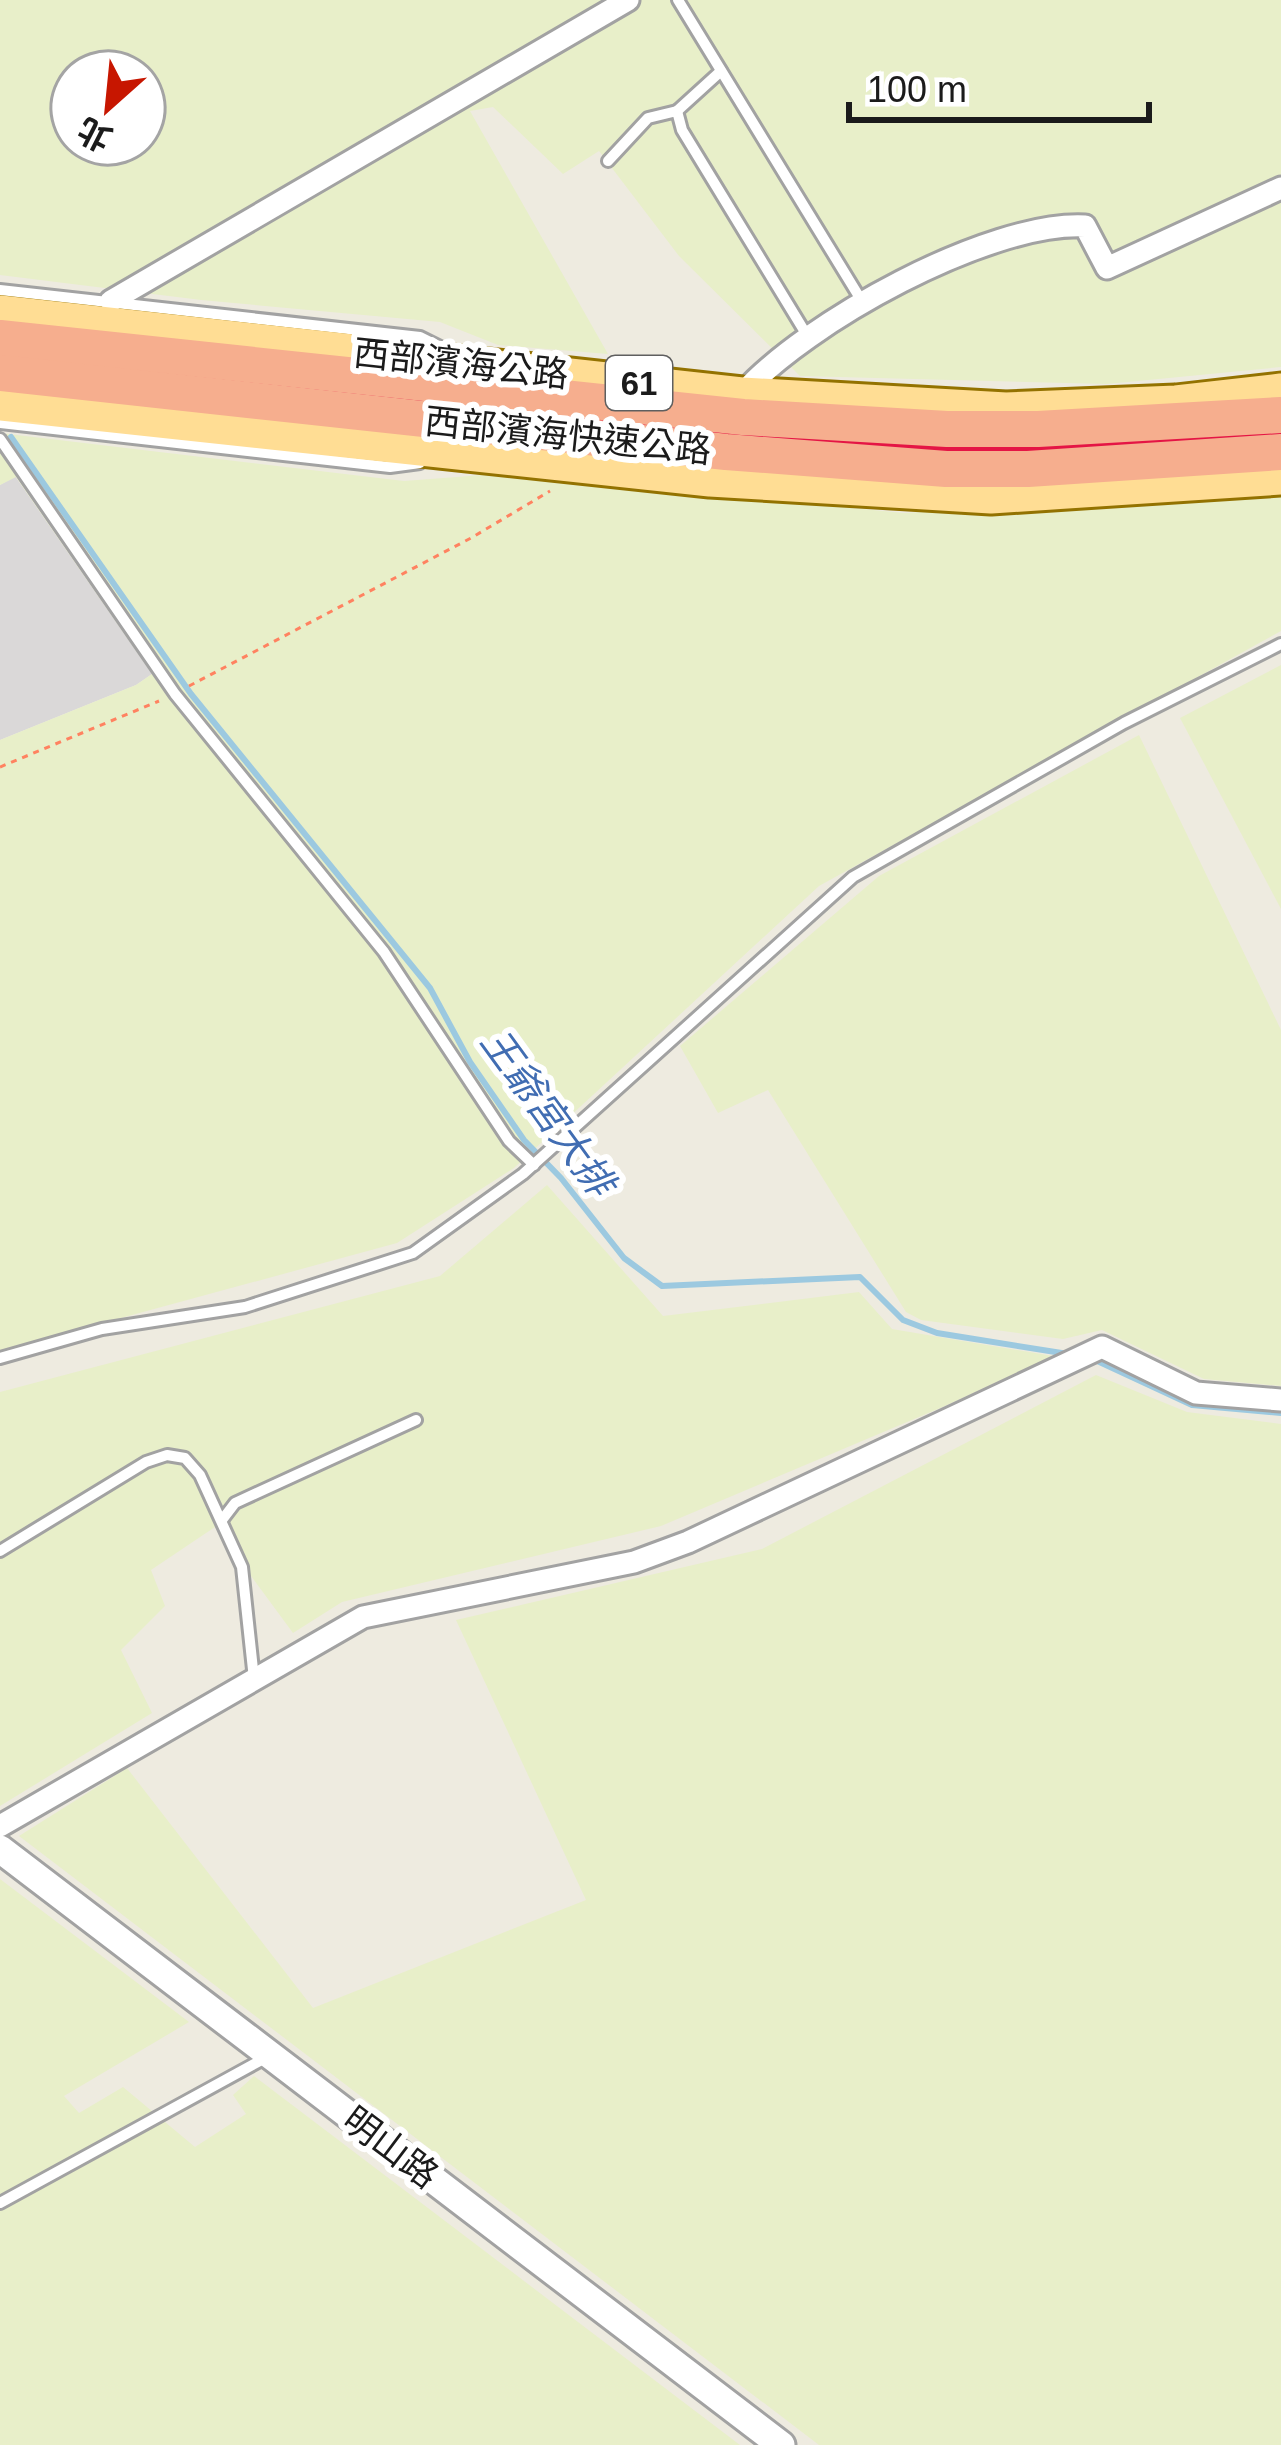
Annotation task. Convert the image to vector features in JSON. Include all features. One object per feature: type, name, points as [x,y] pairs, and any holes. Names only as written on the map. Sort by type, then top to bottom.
[{"type":"highway","name":"西部濱海快速公路","points":[[0,338],[788,420],[1038,429],[1281,416]]},
{"type":"highway","name":"西部濱海快速公路","points":[[0,373],[726,452],[946,469],[1028,469],[1281,452]]},
{"type":"main road","name":"西部濱海公路","points":[[0,312],[742,394],[1006,409],[1176,401],[1281,390]]},
{"type":"main road","points":[[0,404],[710,480],[991,497],[1281,478]]},
{"type":"street","points":[[111,301],[628,0]]},
{"type":"street","points":[[742,394],[808,337],[863,303],[981,245],[1056,224],[1085,226],[1107,268],[1281,188]]},
{"type":"street","points":[[0,1826],[363,1616],[634,1562],[688,1542],[1102,1346],[1196,1393],[1281,1400]]},
{"type":"street","name":"明山路","points":[[0,1850],[781,2445]]},
{"type":"lane","points":[[678,0],[863,303]]},
{"type":"lane","points":[[608,160],[648,118],[677,111],[721,71]]},
{"type":"lane","points":[[677,111],[682,130],[808,337]]},
{"type":"lane","points":[[0,290],[420,337],[473,364]]},
{"type":"lane","points":[[0,423],[389,467],[473,456]]},
{"type":"lane","points":[[0,439],[175,694],[384,952],[509,1141],[535,1164]]},
{"type":"lane","points":[[0,1358],[102,1329],[244,1306],[413,1253],[548,1153],[853,878],[1124,723],[1281,644]]},
{"type":"lane","points":[[222,1520],[236,1503],[416,1420]]},
{"type":"lane","points":[[0,1551],[146,1462],[167,1455],[185,1459],[200,1474],[242,1567],[254,1679]]},
{"type":"lane","points":[[0,2203],[270,2055]]},
{"type":"path","points":[[193,684],[471,538],[550,491]]},
{"type":"path","points":[[0,767],[175,694]]},
{"type":"shaded area","points":[[15,476],[152,674],[136,685],[0,740],[0,485]]},
{"type":"green space","points":[[0,0],[1281,0],[1281,367],[1107,384],[800,376],[679,256],[599,151],[563,174],[493,107],[470,111],[608,354],[498,345],[440,322],[0,275]]},
{"type":"green space","points":[[0,433],[404,481],[496,474],[904,513],[1281,494],[1281,631],[819,886],[514,1168],[397,1243],[0,1351],[0,740],[136,685],[152,674],[16,477],[0,485]]},
{"type":"green space","points":[[1281,665],[1281,909],[1180,718]]},
{"type":"green space","points":[[1139,735],[1281,1030],[1281,1386],[1204,1379],[1102,1330],[1063,1339],[921,1320],[906,1312],[768,1090],[718,1113],[680,1046],[879,876]]},
{"type":"green space","points":[[547,1185],[663,1316],[859,1292],[892,1329],[1053,1356],[661,1526],[342,1602],[293,1633],[215,1527],[151,1570],[165,1606],[121,1650],[152,1713],[0,1806],[0,1392],[440,1276]]},
{"type":"green space","points":[[1096,1375],[1187,1412],[1281,1424],[1281,2445],[819,2445],[19,1836],[127,1768],[313,2008],[586,1900],[456,1620],[762,1549]]},
{"type":"green space","points":[[0,1879],[189,2022],[64,2096],[79,2113],[123,2087],[195,2147],[246,2114],[233,2095],[254,2076],[740,2445],[0,2445]]},
{"type":"waterway","name":"王爺宮大排","points":[[11,437],[191,694],[430,988],[470,1062],[524,1140],[561,1178],[624,1258],[662,1286],[860,1277],[903,1320],[937,1333],[1068,1354]]},
{"type":"waterway","name":"王爺宮大排","points":[[1093,1359],[1192,1405],[1281,1413]]}]
